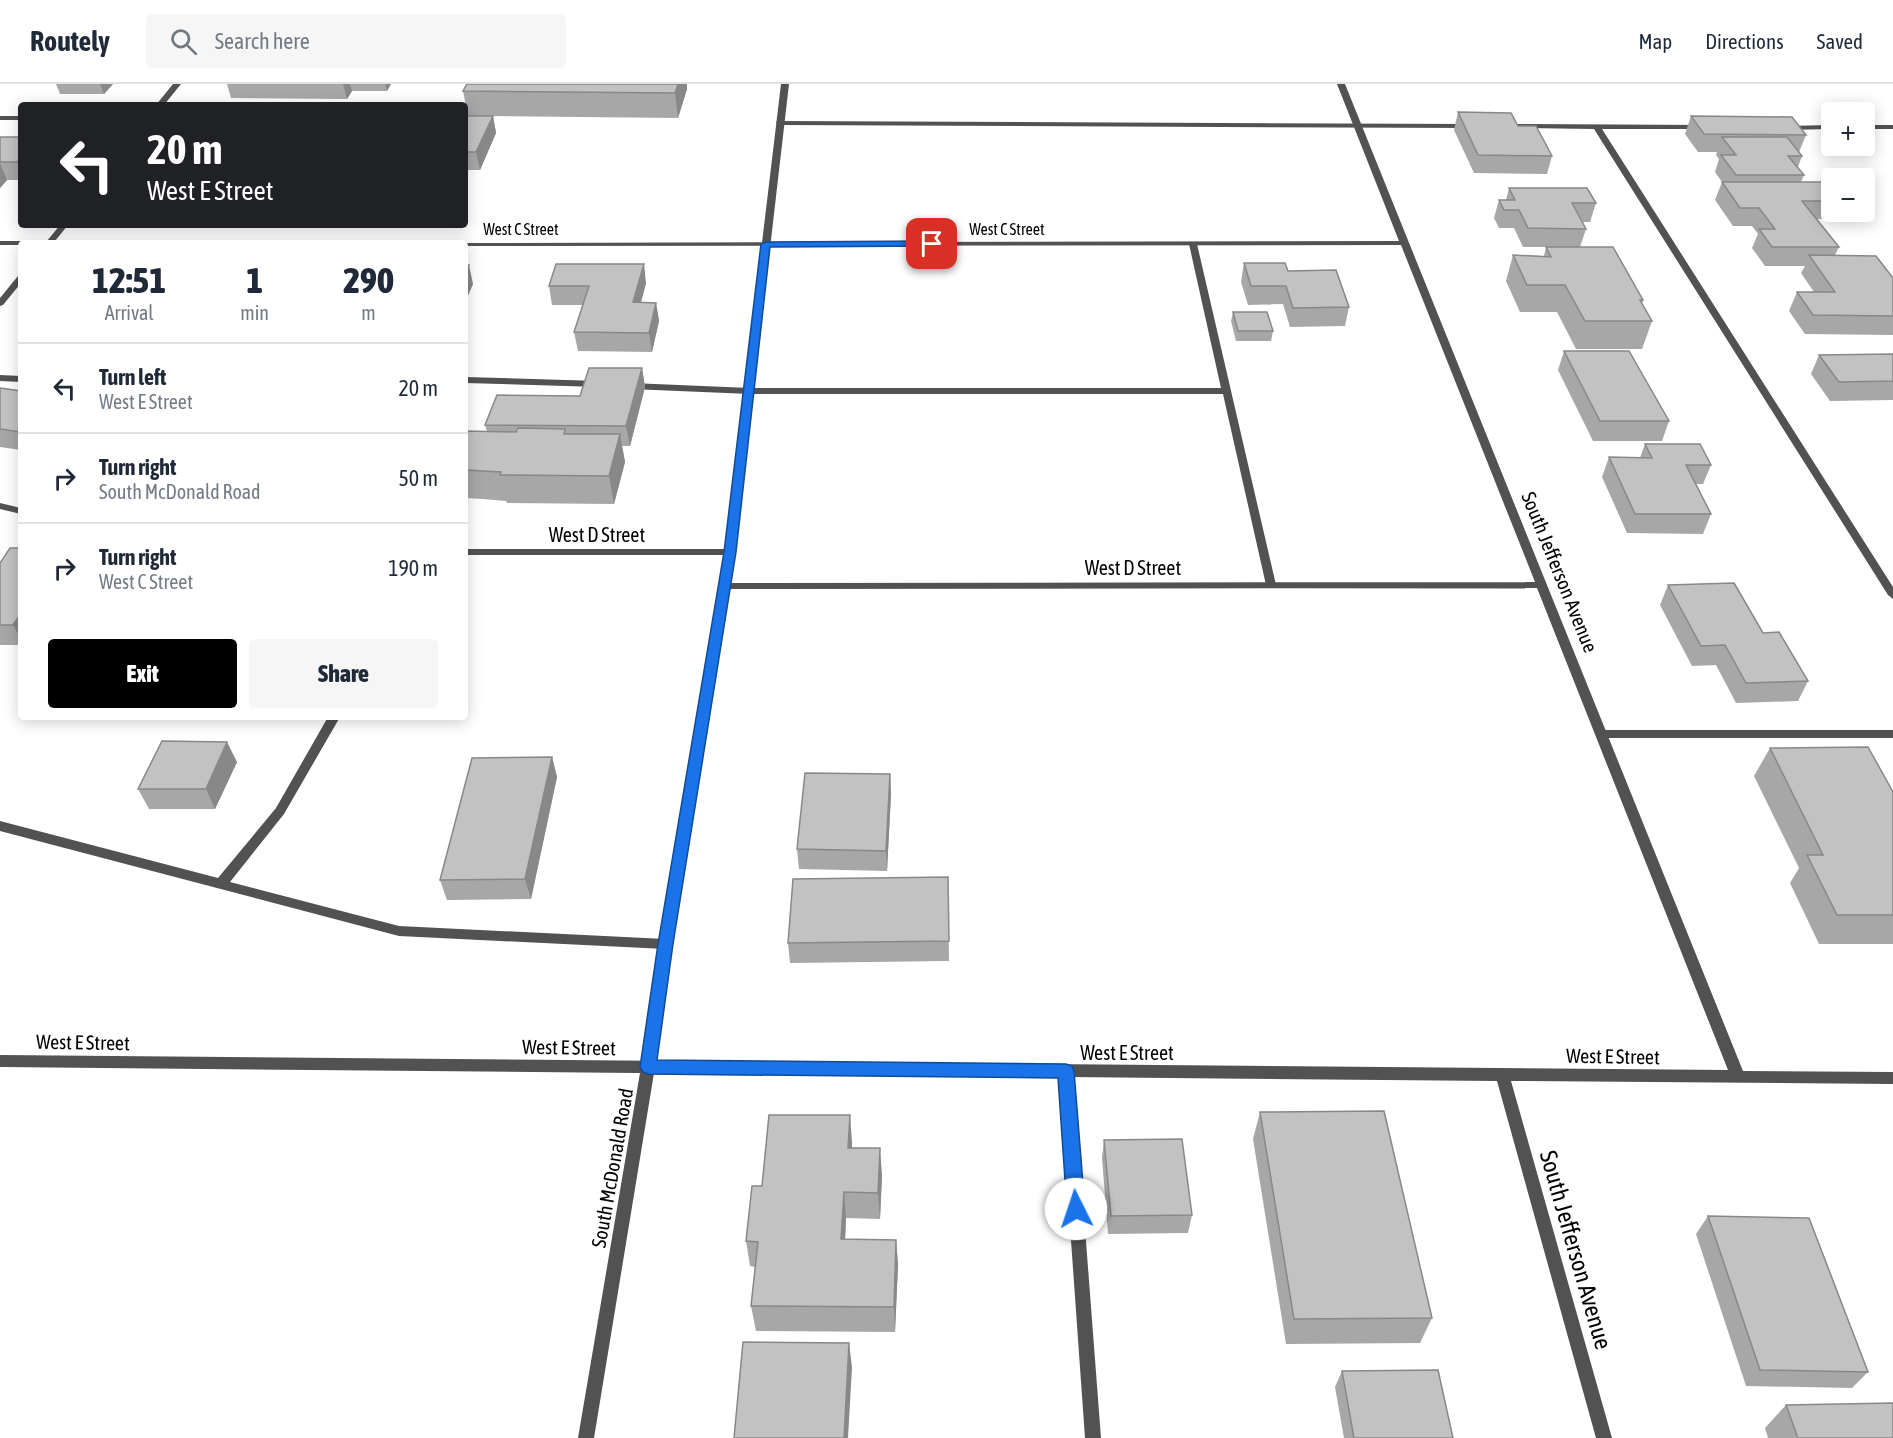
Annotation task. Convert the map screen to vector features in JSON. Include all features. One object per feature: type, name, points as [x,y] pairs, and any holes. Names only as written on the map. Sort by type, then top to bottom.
[{"type":"street","points":[[162,102],[177,84]]},
{"type":"street","name":"South McDonald Road","points":[[586,1438],[730,552],[785,84]]},
{"type":"street","name":"South Jefferson Avenue","points":[[1341,84],[1738,1077]]},
{"type":"street","points":[[0,118],[18,118]]},
{"type":"street","points":[[780,123],[1477,126]]},
{"type":"street","points":[[1513,126],[1712,127]]},
{"type":"street","points":[[1597,127],[1893,595]]},
{"type":"street","points":[[1770,128],[1821,127]]},
{"type":"street","points":[[1875,127],[1893,127]]},
{"type":"street","points":[[0,243],[18,243]]},
{"type":"street","name":"West C Street","points":[[468,244],[1405,243]]},
{"type":"street","points":[[1193,244],[1271,585]]},
{"type":"street","points":[[0,303],[18,282]]},
{"type":"street","points":[[0,378],[18,379]]},
{"type":"street","points":[[468,380],[609,385]]},
{"type":"street","points":[[620,386],[750,391],[1227,391]]},
{"type":"street","points":[[0,506],[18,510]]},
{"type":"street","name":"West D Street","points":[[468,552],[730,552]]},
{"type":"street","name":"West D Street","points":[[724,586],[1542,585]]},
{"type":"street","points":[[222,883],[280,811],[332,720]]},
{"type":"street","points":[[1602,734],[1893,734]]},
{"type":"street","points":[[0,826],[399,931],[665,944]]},
{"type":"street","name":"West E Street","points":[[0,1061],[1893,1078]]},
{"type":"street","points":[[1066,1071],[1093,1438]]},
{"type":"street","name":"South Jefferson Avenue","points":[[1502,1074],[1604,1438]]},
{"type":"building","points":[[467,84],[678,84],[675,93],[463,91]]},
{"type":"building","points":[[1458,112],[1511,113],[1518,126],[1536,126],[1552,156],[1478,155]]},
{"type":"building","points":[[468,116],[493,116],[476,152],[468,152]]},
{"type":"building","points":[[1691,116],[1792,117],[1806,135],[1704,134]]},
{"type":"building","points":[[0,137],[18,137],[18,161],[0,162]]},
{"type":"building","points":[[1722,137],[1787,137],[1802,156],[1788,156],[1804,175],[1736,175],[1721,155],[1736,155]]},
{"type":"building","points":[[1722,182],[1821,182],[1821,201],[1802,201],[1839,247],[1772,247],[1759,229],[1775,229],[1759,208],[1740,208]]},
{"type":"building","points":[[1509,188],[1587,188],[1596,203],[1572,203],[1586,229],[1528,228],[1519,210],[1504,210],[1499,200],[1515,200]]},
{"type":"building","points":[[1546,247],[1613,247],[1643,300],[1640,300],[1652,321],[1585,321],[1565,285],[1527,285],[1513,255],[1551,257]]},
{"type":"building","points":[[1809,255],[1876,256],[1893,278],[1893,316],[1813,315],[1797,292],[1835,292]]},
{"type":"building","points":[[1244,263],[1285,263],[1288,271],[1336,270],[1349,307],[1293,308],[1286,286],[1251,286]]},
{"type":"building","points":[[556,264],[644,264],[633,302],[656,303],[649,333],[574,332],[589,286],[549,286]]},
{"type":"building","points":[[1233,312],[1267,312],[1273,331],[1238,331]]},
{"type":"building","points":[[1564,351],[1629,351],[1669,421],[1600,421]]},
{"type":"building","points":[[1893,354],[1893,381],[1839,382],[1819,355]]},
{"type":"building","points":[[589,368],[642,368],[626,426],[485,425],[497,395],[580,396]]},
{"type":"building","points":[[0,388],[18,391],[18,432],[0,429]]},
{"type":"building","points":[[518,428],[565,429],[564,434],[620,434],[609,476],[500,475],[501,472],[468,470],[468,431],[516,432]]},
{"type":"building","points":[[1645,444],[1700,444],[1711,465],[1686,465],[1711,514],[1635,514],[1609,457],[1652,458]]},
{"type":"building","points":[[10,548],[18,548],[18,618],[13,625],[0,625],[0,563]]},
{"type":"building","points":[[1734,583],[1763,633],[1779,632],[1808,681],[1746,683],[1725,645],[1701,646],[1668,585]]},
{"type":"building","points":[[162,741],[227,742],[206,789],[138,789]]},
{"type":"building","points":[[1868,747],[1893,792],[1893,915],[1837,915],[1807,855],[1823,855],[1770,748]]},
{"type":"building","points":[[552,757],[525,879],[440,880],[472,758]]},
{"type":"building","points":[[805,773],[890,774],[886,851],[797,849]]},
{"type":"building","points":[[948,877],[949,941],[788,943],[793,879]]},
{"type":"building","points":[[1384,1111],[1432,1318],[1294,1319],[1260,1112]]},
{"type":"building","points":[[769,1115],[850,1115],[848,1148],[880,1148],[878,1193],[844,1192],[841,1239],[896,1240],[894,1307],[751,1306],[758,1242],[746,1241],[752,1186],[762,1186]]},
{"type":"building","points":[[1182,1139],[1192,1215],[1111,1216],[1104,1140]]},
{"type":"building","points":[[1708,1216],[1809,1218],[1868,1372],[1760,1370]]},
{"type":"building","points":[[743,1342],[849,1343],[844,1438],[734,1438]]},
{"type":"building","points":[[1438,1370],[1453,1438],[1354,1438],[1342,1371]]},
{"type":"building","points":[[1893,1403],[1893,1438],[1798,1438],[1786,1405]]},
{"type":"route","points":[[932,244],[766,244],[730,552],[665,944],[648,1067],[1066,1071],[1076,1209]]}]
